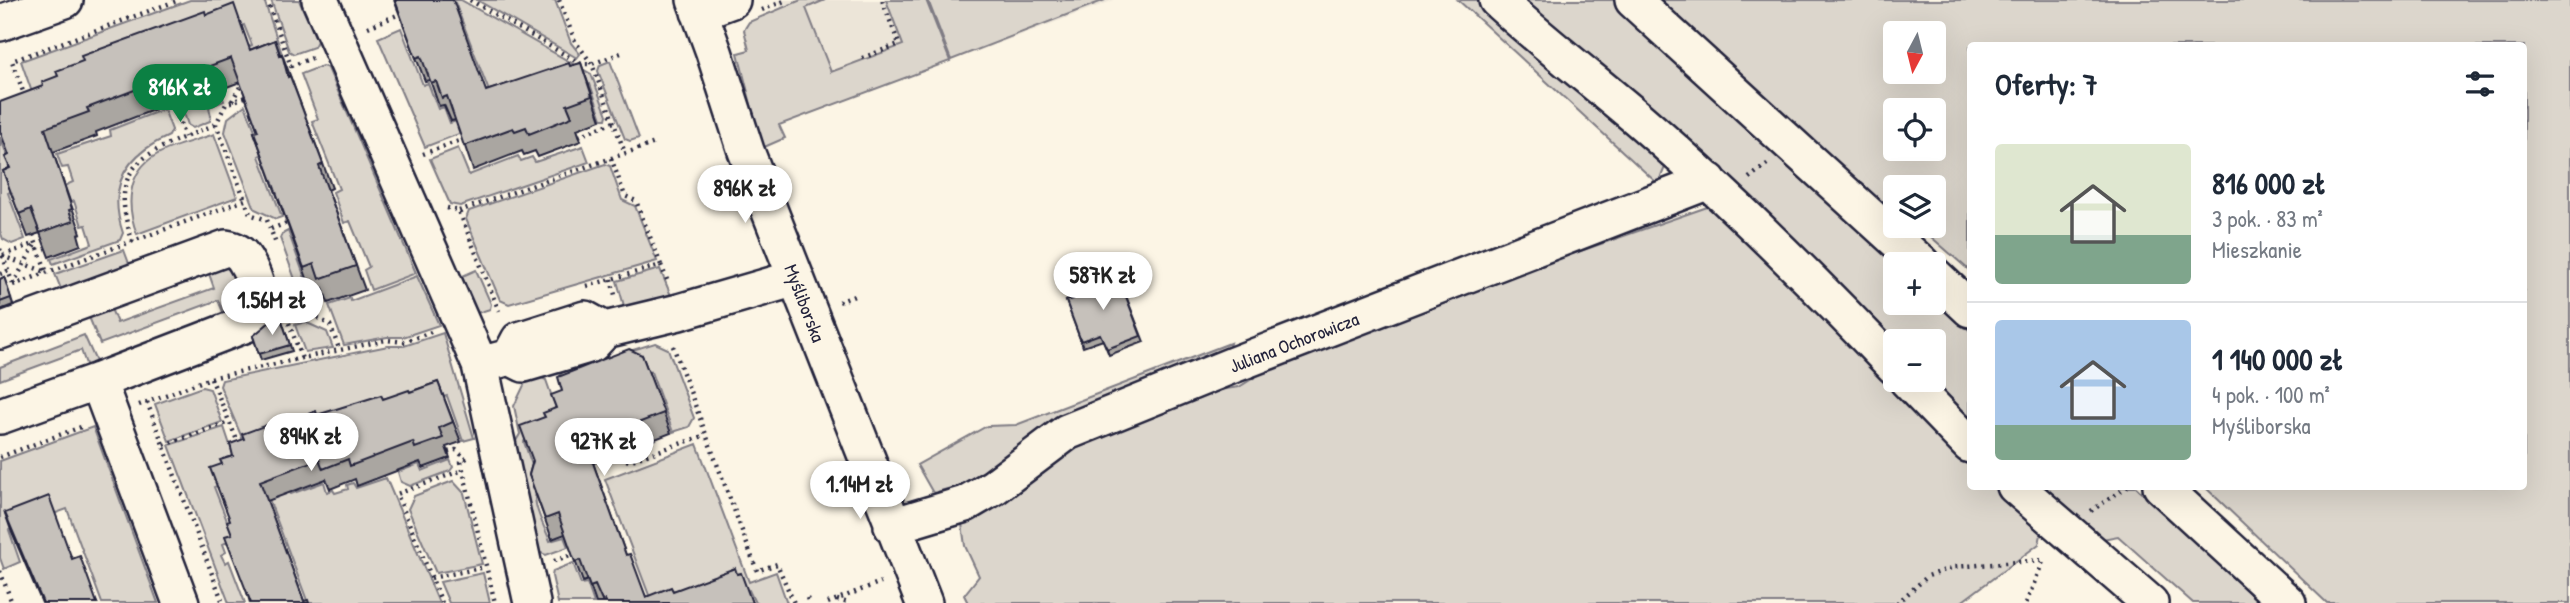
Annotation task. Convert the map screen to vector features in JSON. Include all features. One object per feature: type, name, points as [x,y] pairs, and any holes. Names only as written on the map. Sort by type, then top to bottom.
[{"type":"street","points":[[0,23],[65,0]]},
{"type":"street","points":[[320,0],[462,323],[495,361],[532,603]]},
{"type":"street","points":[[1497,0],[1542,42],[1642,122],[1717,189],[1883,355]]},
{"type":"street","points":[[1633,0],[1909,252]]},
{"type":"street","points":[[697,6],[746,5]]},
{"type":"street","name":"Myśliborska","points":[[697,6],[746,151],[924,603]]},
{"type":"street","name":"Juliana Ochorowicza","points":[[892,526],[965,504],[995,487],[1067,432],[1246,360],[1717,189]]},
{"type":"street","points":[[0,416],[249,323],[256,317],[260,299],[245,258],[233,249],[226,248],[14,326]]},
{"type":"street","points":[[495,361],[524,364],[592,344],[605,330],[796,278]]},
{"type":"street","points":[[1946,286],[1967,306]]},
{"type":"street","points":[[97,382],[181,603]]},
{"type":"street","points":[[1919,392],[1967,442]]},
{"type":"street","points":[[2020,490],[2150,603]]},
{"type":"street","points":[[2165,490],[2288,603]]},
{"type":"path","points":[[25,99],[12,61],[179,0]]},
{"type":"path","points":[[267,0],[288,67],[314,57]]},
{"type":"path","points":[[470,0],[581,64],[592,64],[621,53]]},
{"type":"path","points":[[559,0],[575,41],[592,64],[625,153]]},
{"type":"path","points":[[746,5],[787,0]]},
{"type":"path","points":[[862,58],[899,44],[882,0]]},
{"type":"path","points":[[368,27],[400,14]]},
{"type":"path","points":[[232,102],[241,85]]},
{"type":"path","points":[[245,97],[226,104],[216,124],[245,200]]},
{"type":"path","points":[[173,103],[185,137]]},
{"type":"path","points":[[579,136],[614,122]]},
{"type":"path","points":[[133,242],[123,199],[129,177],[137,164],[150,152],[216,124]]},
{"type":"path","points":[[423,155],[468,138]]},
{"type":"path","points":[[459,211],[655,142]]},
{"type":"path","points":[[1717,189],[1789,145]]},
{"type":"path","points":[[611,158],[625,197],[636,201],[661,265]]},
{"type":"path","points":[[271,229],[292,221],[290,215]]},
{"type":"path","points":[[2,256],[47,273],[33,235]]},
{"type":"path","points":[[2,256],[36,243]]},
{"type":"path","points":[[13,285],[36,243]]},
{"type":"path","points":[[0,249],[13,285],[14,326]]},
{"type":"path","points":[[0,274],[8,271]]},
{"type":"path","points":[[310,313],[319,296],[318,290]]},
{"type":"path","points":[[285,312],[302,359]]},
{"type":"path","points":[[0,457],[211,378],[387,340],[404,342],[415,336],[462,323]]},
{"type":"path","points":[[673,345],[757,571],[777,564],[794,603]]},
{"type":"path","points":[[211,378],[243,455]]},
{"type":"path","points":[[147,402],[223,603]]},
{"type":"path","points":[[163,445],[229,422]]},
{"type":"path","points":[[600,461],[614,456],[629,461],[706,435]]},
{"type":"path","points":[[448,452],[456,450],[466,458]]},
{"type":"path","points":[[442,603],[397,494],[463,470],[495,603]]},
{"type":"path","points":[[2026,603],[2043,560],[2067,532],[2123,490]]},
{"type":"path","points":[[1897,603],[1928,576],[1954,568],[2043,560]]},
{"type":"path","points":[[431,578],[486,567]]},
{"type":"path","points":[[0,571],[12,603]]},
{"type":"path","points":[[828,603],[883,581]]},
{"type":"path","points":[[836,600],[849,603]]},
{"type":"shaded area","points":[[190,0],[264,0],[282,54],[280,60],[257,69],[248,47],[252,45],[244,25],[40,115],[21,61]]},
{"type":"shaded area","points":[[271,0],[299,0],[317,41],[314,47],[294,54],[289,51]]},
{"type":"shaded area","points":[[454,0],[461,0],[591,74],[607,115],[606,119],[602,119],[590,84],[497,112]]},
{"type":"shaded area","points":[[477,0],[555,0],[571,43],[580,54],[577,58]]},
{"type":"shaded area","points":[[778,0],[1114,0],[793,120],[785,18]]},
{"type":"shaded area","points":[[801,0],[825,0],[806,8],[831,72],[903,45],[886,0],[926,0],[950,61],[779,125],[785,138],[762,148],[738,53],[749,50],[744,30],[749,22]]},
{"type":"shaded area","points":[[928,0],[1105,0],[951,60]]},
{"type":"shaded area","points":[[1458,0],[1484,0],[1670,155],[1658,184]]},
{"type":"shaded area","points":[[1513,0],[1615,0],[1887,252],[1883,252],[1883,315],[1946,315],[1946,308],[1967,328],[1967,424],[1934,392],[1946,392],[1946,329],[1883,329],[1883,392],[1916,392],[1939,432],[1967,459],[1967,490],[1999,490],[2042,530],[2039,544],[1960,603],[968,603],[964,595],[979,576],[965,546],[962,524],[1079,438],[1205,392],[1239,387],[1279,362],[1494,281],[1739,196]]},
{"type":"shaded area","points":[[1654,0],[2570,0],[2570,603],[2327,603],[2208,490],[2527,490],[2527,42],[1967,42],[1967,268],[1932,238],[1946,238],[1946,175],[1883,175],[1883,210]]},
{"type":"shaded area","points":[[401,28],[423,85],[428,83],[438,109],[444,107],[450,123],[460,120],[464,132],[425,147],[378,38]]},
{"type":"shaded area","points":[[610,61],[639,138],[630,141],[625,139],[598,71],[600,65]]},
{"type":"shaded area","points":[[322,66],[328,68],[416,273],[371,290],[364,270],[369,267],[350,221],[344,223],[333,192],[339,189],[312,121],[318,119],[301,74]]},
{"type":"shaded area","points":[[221,92],[224,101],[209,107],[210,121],[193,128],[188,125],[182,107]]},
{"type":"shaded area","points":[[245,105],[264,153],[259,156],[282,217],[276,219],[255,209],[225,132],[228,118]]},
{"type":"shaded area","points":[[164,109],[172,130],[169,136],[141,153],[131,163],[119,187],[117,201],[123,233],[120,240],[53,264],[51,259],[92,244],[86,225],[82,226],[74,201],[69,203],[64,186],[73,182],[68,167],[62,168],[57,154],[111,136],[110,130]]},
{"type":"shaded area","points":[[214,134],[237,197],[137,234],[131,201],[134,180],[139,171],[156,155]]},
{"type":"shaded area","points":[[0,137],[16,178],[15,190],[8,193],[25,239],[12,244],[3,239],[0,231]]},
{"type":"shaded area","points":[[583,146],[589,162],[460,206],[450,204],[430,159],[458,148],[469,175],[518,156],[521,161],[532,157],[535,162]]},
{"type":"shaded area","points":[[605,164],[610,166],[622,200],[635,206],[657,261],[509,304],[500,300],[466,219],[469,211]]},
{"type":"shaded area","points":[[288,231],[310,292],[300,293],[280,238]]},
{"type":"shaded area","points":[[124,250],[131,269],[63,294],[55,274]]},
{"type":"shaded area","points":[[215,265],[235,272],[243,301],[238,310],[226,319],[218,300],[100,344],[87,312],[109,304],[117,323],[214,288],[207,268]]},
{"type":"shaded area","points":[[660,269],[672,298],[645,305],[624,306],[617,281]]},
{"type":"shaded area","points":[[476,270],[491,304],[490,309],[474,314],[458,278]]},
{"type":"shaded area","points":[[417,276],[439,325],[403,337],[387,337],[344,345],[329,305],[350,298],[351,301]]},
{"type":"shaded area","points":[[305,322],[327,332],[333,348],[305,352],[295,325]]},
{"type":"shaded area","points":[[443,333],[474,438],[463,441],[447,396],[248,452],[220,386],[222,380],[388,346],[404,346]]},
{"type":"shaded area","points":[[84,335],[98,366],[88,370],[81,350],[0,380],[0,367]]},
{"type":"shaded area","points":[[655,343],[668,349],[694,418],[689,427],[673,432],[651,372],[636,365],[564,391],[560,376],[562,372]]},
{"type":"shaded area","points":[[1230,343],[1226,356],[980,480],[933,493],[917,465],[987,426],[1016,425]]},
{"type":"shaded area","points":[[540,377],[546,380],[558,414],[528,433],[524,442],[539,485],[535,497],[541,520],[550,541],[564,537],[568,547],[546,555],[536,551],[513,446],[520,434],[514,406],[526,381]]},
{"type":"shaded area","points":[[202,387],[210,389],[222,422],[169,441],[155,404]]},
{"type":"shaded area","points":[[93,427],[158,603],[102,603],[67,509],[9,530],[20,562],[4,569],[0,558],[0,461]]},
{"type":"shaded area","points":[[224,427],[235,460],[226,483],[214,487],[234,539],[223,544],[226,552],[221,555],[225,563],[229,561],[245,603],[229,603],[169,445]]},
{"type":"shaded area","points":[[697,444],[749,582],[776,572],[787,603],[755,603],[749,590],[678,603],[652,603],[605,479]]},
{"type":"shaded area","points":[[450,460],[453,467],[450,471],[410,486],[401,482],[398,472],[419,464],[422,471]]},
{"type":"shaded area","points":[[386,478],[439,603],[308,603],[267,494],[287,487],[291,494],[324,482],[327,492],[333,490],[335,493],[348,489],[347,485],[353,483],[356,488]]},
{"type":"shaded area","points":[[453,481],[464,493],[482,564],[436,573],[408,509],[414,496]]},
{"type":"shaded area","points":[[2036,490],[2139,490],[2260,603],[2193,603],[2118,536],[2092,541]]},
{"type":"shaded area","points":[[573,563],[581,584],[587,583],[594,603],[558,603],[553,571]]},
{"type":"shaded area","points":[[483,573],[490,603],[449,603],[440,582]]},
{"type":"building","points":[[395,0],[453,0],[486,91],[569,63],[570,66],[581,63],[592,96],[567,105],[572,117],[529,134],[526,127],[515,131],[513,128],[464,146],[447,96],[442,98],[436,81],[431,83],[421,56],[416,58]]},
{"type":"building","points":[[234,4],[250,50],[275,40],[280,55],[282,54],[288,77],[290,76],[323,164],[319,166],[356,266],[319,279],[314,264],[304,268],[254,132],[258,131],[231,58],[172,80],[171,76],[87,108],[89,112],[45,128],[72,209],[69,210],[73,221],[40,233],[31,209],[19,214],[3,171],[10,168],[5,157],[9,155],[0,131],[0,102],[43,86],[42,82],[58,76],[56,71],[83,61],[81,56],[205,11],[206,15]]},
{"type":"building","points":[[1117,273],[1141,336],[1107,349],[1100,334],[1081,341],[1066,301],[1073,299],[1070,291]]},
{"type":"building","points":[[4,277],[11,298],[0,302],[0,279]]},
{"type":"building","points":[[281,318],[290,345],[259,354],[253,336],[271,321]]},
{"type":"building","points":[[629,349],[642,355],[664,413],[586,443],[626,555],[630,554],[646,597],[671,587],[673,591],[735,568],[737,574],[741,573],[752,603],[606,603],[605,600],[602,601],[595,585],[590,587],[580,560],[575,562],[558,514],[545,519],[529,475],[533,461],[520,426],[545,417],[543,413],[556,408],[551,395],[562,391],[558,377]]},
{"type":"building","points":[[438,382],[453,422],[439,428],[443,438],[415,448],[413,442],[350,466],[348,459],[323,469],[319,459],[260,481],[304,601],[308,600],[309,603],[251,603],[225,536],[232,534],[227,521],[230,520],[210,468],[222,464],[220,460],[233,456],[230,444],[244,439],[242,434],[289,417],[290,421],[316,411],[317,415],[381,395],[383,399]]},
{"type":"building","points":[[49,496],[72,559],[80,556],[97,603],[43,603],[5,513]]}]
